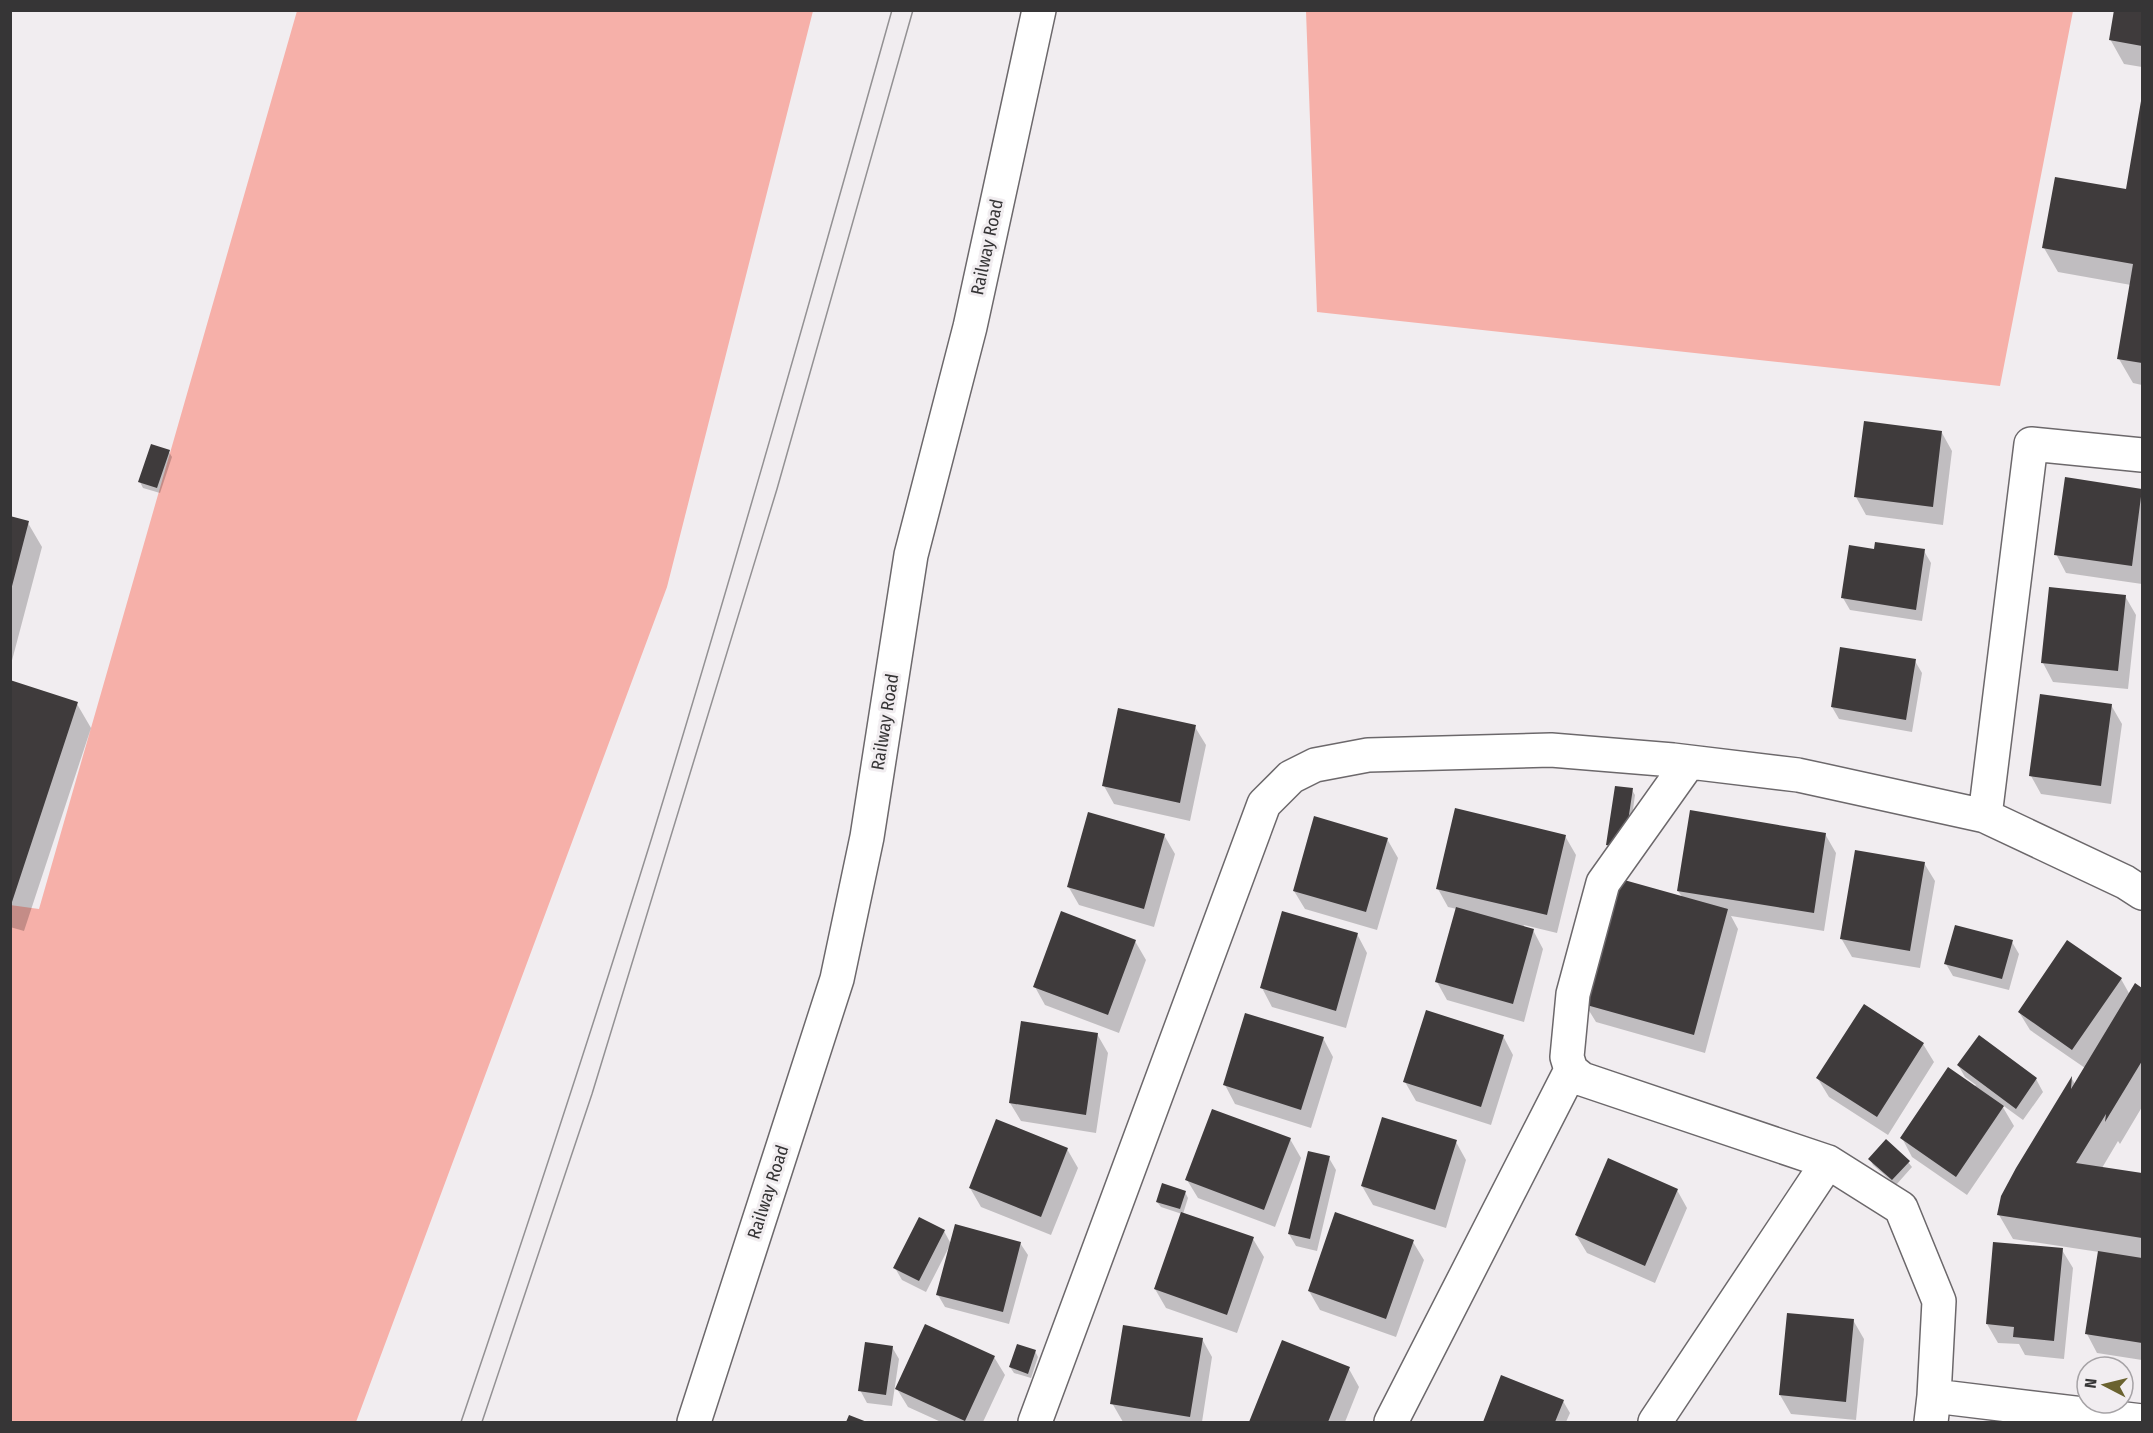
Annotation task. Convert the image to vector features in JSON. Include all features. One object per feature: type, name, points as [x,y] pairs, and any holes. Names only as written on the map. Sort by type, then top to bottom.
[{"type":"street","name":"Railway Road","points":[[694,1422],[837,979],[867,837],[911,555],[970,327],[1039,10]]},
{"type":"street","points":[[1985,816],[2031,444],[2142,455]]},
{"type":"street","points":[[1035,1422],[1264,804],[1291,777],[1316,765],[1368,755],[1551,750],[1689,762],[1798,775],[1985,816],[2125,882],[2142,893]]},
{"type":"street","points":[[1689,762],[1603,883],[1573,994],[1567,1057],[1571,1070],[1582,1079],[1828,1162],[1901,1208],[1939,1301],[1933,1409],[2142,1421]]},
{"type":"street","points":[[1391,1422],[1571,1070]]},
{"type":"street","points":[[1655,1422],[1828,1162]]},
{"type":"shaded area","points":[[297,11],[813,11],[667,587],[356,1422],[11,1422],[10,905],[39,909]]},
{"type":"shaded area","points":[[1306,11],[2073,11],[2000,386],[1317,312]]},
{"type":"building","points":[[2114,10],[2142,10],[2142,46],[2109,40]]},
{"type":"building","points":[[2141,101],[2142,363],[2117,359],[2133,264],[2042,248],[2055,177],[2126,189]]},
{"type":"building","points":[[1864,421],[1942,431],[1933,507],[1854,497]]},
{"type":"building","points":[[151,444],[170,450],[157,488],[138,482]]},
{"type":"building","points":[[2065,477],[2142,489],[2132,566],[2054,555]]},
{"type":"building","points":[[10,516],[29,521],[11,590],[10,590]]},
{"type":"building","points":[[1875,542],[1925,549],[1916,610],[1841,598],[1849,545],[1874,549]]},
{"type":"building","points":[[2049,587],[2126,595],[2118,671],[2041,663]]},
{"type":"building","points":[[1840,647],[1916,659],[1906,720],[1831,707]]},
{"type":"building","points":[[10,680],[78,702],[11,905],[10,905]]},
{"type":"building","points":[[2040,694],[2112,704],[2101,786],[2029,776]]},
{"type":"building","points":[[1118,708],[1196,725],[1180,803],[1102,786]]},
{"type":"building","points":[[1615,786],[1633,788],[1624,848],[1606,845]]},
{"type":"building","points":[[1455,808],[1566,835],[1547,915],[1436,889]]},
{"type":"building","points":[[1690,810],[1826,833],[1814,913],[1677,891]]},
{"type":"building","points":[[1088,812],[1165,834],[1144,909],[1067,887]]},
{"type":"building","points":[[1314,816],[1388,838],[1366,912],[1293,891]]},
{"type":"building","points":[[1855,850],[1925,862],[1910,951],[1840,939]]},
{"type":"building","points":[[1617,878],[1728,909],[1694,1035],[1583,1004]]},
{"type":"building","points":[[1456,907],[1534,929],[1513,1004],[1435,982]]},
{"type":"building","points":[[1061,911],[1136,940],[1108,1015],[1033,987]]},
{"type":"building","points":[[1282,911],[1358,933],[1336,1011],[1260,988]]},
{"type":"building","points":[[1955,925],[2013,940],[2002,979],[1944,964]]},
{"type":"building","points":[[2067,940],[2122,978],[2072,1050],[2018,1012]]},
{"type":"building","points":[[2135,983],[2142,988],[2142,1061],[2105,1122],[2106,1114],[2076,1163],[2142,1173],[2142,1238],[1997,1215],[2001,1196],[2016,1168],[2072,1076],[2071,1089]]},
{"type":"building","points":[[1864,1004],[1924,1043],[1877,1117],[1816,1078]]},
{"type":"building","points":[[1426,1010],[1504,1035],[1481,1107],[1403,1082]]},
{"type":"building","points":[[1245,1013],[1324,1037],[1301,1110],[1223,1085]]},
{"type":"building","points":[[1021,1021],[1098,1033],[1086,1115],[1009,1103]]},
{"type":"building","points":[[1979,1035],[2037,1078],[2016,1109],[1957,1065]]},
{"type":"building","points":[[1948,1067],[2004,1106],[1956,1177],[1900,1138]]},
{"type":"building","points":[[1212,1109],[1291,1138],[1264,1210],[1185,1180]]},
{"type":"building","points":[[1382,1117],[1457,1140],[1435,1210],[1361,1186]]},
{"type":"building","points":[[996,1119],[1068,1148],[1041,1217],[969,1188]]},
{"type":"building","points":[[1886,1139],[1910,1161],[1892,1180],[1868,1159]]},
{"type":"building","points":[[1308,1151],[1330,1156],[1310,1239],[1288,1234]]},
{"type":"building","points":[[1608,1158],[1678,1189],[1645,1266],[1575,1235]]},
{"type":"building","points":[[1162,1183],[1186,1191],[1180,1209],[1156,1202]]},
{"type":"building","points":[[1181,1212],[1254,1237],[1227,1315],[1154,1289]]},
{"type":"building","points":[[1335,1212],[1414,1240],[1386,1319],[1308,1291]]},
{"type":"building","points":[[919,1217],[945,1230],[919,1281],[893,1268]]},
{"type":"building","points":[[955,1224],[1021,1242],[1003,1312],[936,1295]]},
{"type":"building","points":[[1993,1242],[2063,1248],[2054,1341],[2013,1337],[2014,1327],[1986,1324]]},
{"type":"building","points":[[2098,1251],[2142,1258],[2142,1343],[2085,1334]]},
{"type":"building","points":[[1787,1313],[1854,1319],[1846,1402],[1779,1395]]},
{"type":"building","points":[[925,1324],[995,1356],[965,1421],[895,1389]]},
{"type":"building","points":[[1123,1325],[1203,1338],[1190,1417],[1110,1404]]},
{"type":"building","points":[[1282,1340],[1350,1367],[1328,1422],[1249,1422]]},
{"type":"building","points":[[865,1342],[893,1346],[886,1395],[858,1391]]},
{"type":"building","points":[[1017,1344],[1036,1350],[1028,1374],[1009,1367]]},
{"type":"building","points":[[1501,1375],[1564,1400],[1555,1422],[1483,1422]]},
{"type":"building","points":[[849,1415],[867,1422],[846,1422]]},
{"type":"tram line","points":[[461,1422],[606,984],[652,837],[744,528],[892,10]]},
{"type":"tram line","points":[[482,1422],[592,1094],[777,489],[913,10]]}]
